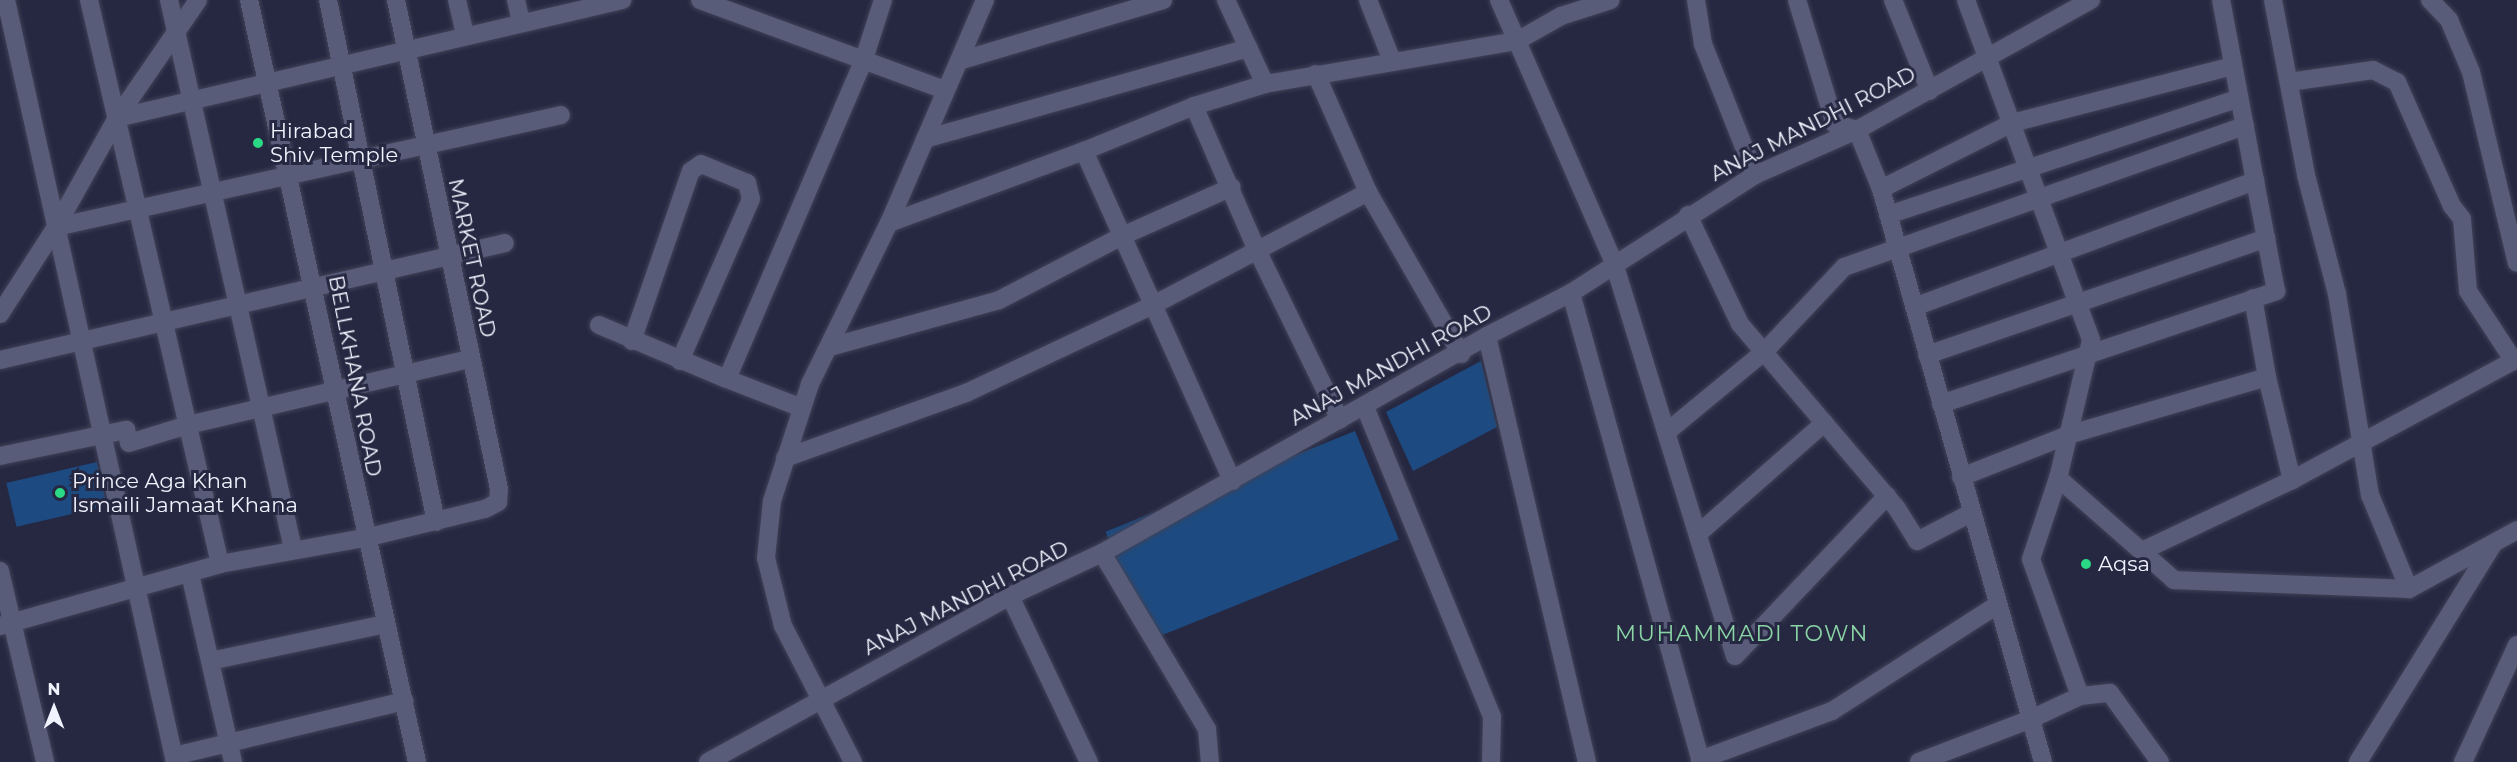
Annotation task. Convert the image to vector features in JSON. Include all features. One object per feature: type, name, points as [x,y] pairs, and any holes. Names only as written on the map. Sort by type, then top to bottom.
[{"type":"street","points":[[6,0],[174,759],[228,743],[405,701]]},
{"type":"street","points":[[89,0],[220,564]]},
{"type":"street","points":[[169,0],[293,549]]},
{"type":"street","points":[[0,314],[56,227],[117,118],[177,34],[198,0]]},
{"type":"street","name":"BELLKHANA ROAD","points":[[249,0],[315,287],[365,538],[405,701],[417,762]]},
{"type":"street","points":[[328,0],[339,63],[436,522]]},
{"type":"street","name":"MARKET ROAD","points":[[0,456],[126,430],[129,443],[188,425],[470,359],[396,0]]},
{"type":"street","points":[[457,0],[465,34]]},
{"type":"street","points":[[516,0],[521,22]]},
{"type":"street","points":[[117,118],[406,47],[622,0]]},
{"type":"street","points":[[700,0],[944,90]]},
{"type":"street","points":[[727,380],[863,62],[883,0]]},
{"type":"street","points":[[853,762],[818,699],[783,626],[766,558],[772,501],[802,408],[889,223],[944,90],[985,0]]},
{"type":"street","points":[[959,61],[1163,0]]},
{"type":"street","points":[[1226,0],[1265,84]]},
{"type":"street","points":[[1368,0],[1392,61]]},
{"type":"street","points":[[1499,0],[1614,263],[1668,431],[1735,656],[1887,496]]},
{"type":"street","points":[[889,223],[1084,151],[1194,106],[1265,84],[1517,41],[1561,16],[1611,0]]},
{"type":"street","points":[[1696,0],[1703,44],[1755,175]]},
{"type":"street","points":[[1797,0],[1835,124],[1857,130],[1881,189],[2043,762]]},
{"type":"street","points":[[1893,0],[1930,91]]},
{"type":"street","points":[[1966,0],[2040,195],[2091,340],[2071,434],[2031,559],[2080,696]]},
{"type":"street","name":"ANAJ MANDHI ROAD","points":[[708,762],[818,699],[1010,596],[1102,554],[1461,354],[1487,336],[1571,293],[1688,215],[1755,175],[1857,130],[2091,0]]},
{"type":"street","points":[[1941,404],[2276,291],[2221,0]]},
{"type":"street","points":[[2273,0],[2306,175],[2337,294],[2370,495],[2409,589]]},
{"type":"street","points":[[2430,0],[2450,20],[2471,72],[2517,263]]},
{"type":"street","points":[[925,139],[1248,48]]},
{"type":"street","points":[[1881,189],[2012,123],[2233,66]]},
{"type":"street","points":[[2144,550],[2292,480],[2515,360],[2468,291],[2462,219],[2452,206],[2397,82],[2373,70],[2289,82]]},
{"type":"street","points":[[1316,74],[1368,192],[1461,354]]},
{"type":"street","points":[[1888,214],[2239,98]]},
{"type":"street","points":[[1194,106],[1232,187],[1256,248],[1340,420]]},
{"type":"street","points":[[56,227],[561,115]]},
{"type":"street","points":[[1668,431],[1764,352],[1844,267],[2040,195],[2245,126]]},
{"type":"street","points":[[1084,151],[1232,481]]},
{"type":"street","points":[[632,340],[691,171],[701,164],[747,183],[750,199],[680,361]]},
{"type":"street","points":[[1914,307],[2255,181]]},
{"type":"street","points":[[830,347],[999,300],[1122,236],[1232,187]]},
{"type":"street","points":[[785,458],[966,393],[1153,305],[1256,248],[1368,192]]},
{"type":"street","points":[[1688,215],[1740,324],[1887,496],[1917,541],[1971,513]]},
{"type":"street","points":[[1927,355],[2266,238]]},
{"type":"street","points":[[0,360],[505,243]]},
{"type":"street","points":[[1571,293],[1700,761],[1832,711],[1997,605]]},
{"type":"street","points":[[2253,298],[2267,377],[2292,480]]},
{"type":"street","points":[[599,326],[727,380],[802,408]]},
{"type":"street","points":[[1487,336],[1587,762]]},
{"type":"street","points":[[6,624],[220,564],[293,549],[365,538],[436,522],[498,502],[499,489],[470,359]]},
{"type":"street","points":[[1961,477],[2071,434],[2267,377]]},
{"type":"street","points":[[1365,407],[1492,717],[1491,762]]},
{"type":"street","points":[[1699,533],[1824,423]]},
{"type":"street","points":[[2058,478],[2144,550],[2174,580],[2409,589],[2517,530]]},
{"type":"street","points":[[2358,762],[2494,542]]},
{"type":"street","points":[[1102,554],[1207,729],[1210,762]]},
{"type":"street","points":[[0,572],[6,624],[45,762]]},
{"type":"street","points":[[190,574],[233,762]]},
{"type":"street","points":[[1010,596],[1089,762]]},
{"type":"street","points":[[210,661],[386,624]]},
{"type":"street","points":[[2463,762],[2517,645]]},
{"type":"street","points":[[1919,762],[2031,719],[2080,696],[2110,693],[2160,762]]},
{"type":"building","points":[[1481,361],[1497,427],[1413,471],[1386,412]]},
{"type":"building","points":[[1355,431],[1399,539],[1149,640],[1106,532]]},
{"type":"building","name":"Prince Aga Khan Ismaili Jamaat Khana","points":[[97,462],[107,506],[17,527],[6,483]]},
{"type":"place","name":"Hirabad Shiv Temple","points":[[258,143]]},
{"type":"place","name":"Prince Aga Khan Ismaili Jamaat Khana","points":[[60,493]]},
{"type":"place","name":"Aqsa","points":[[2086,564]]},
{"type":"district","name":"MUHAMMADI TOWN","points":[[1742,634]]}]
